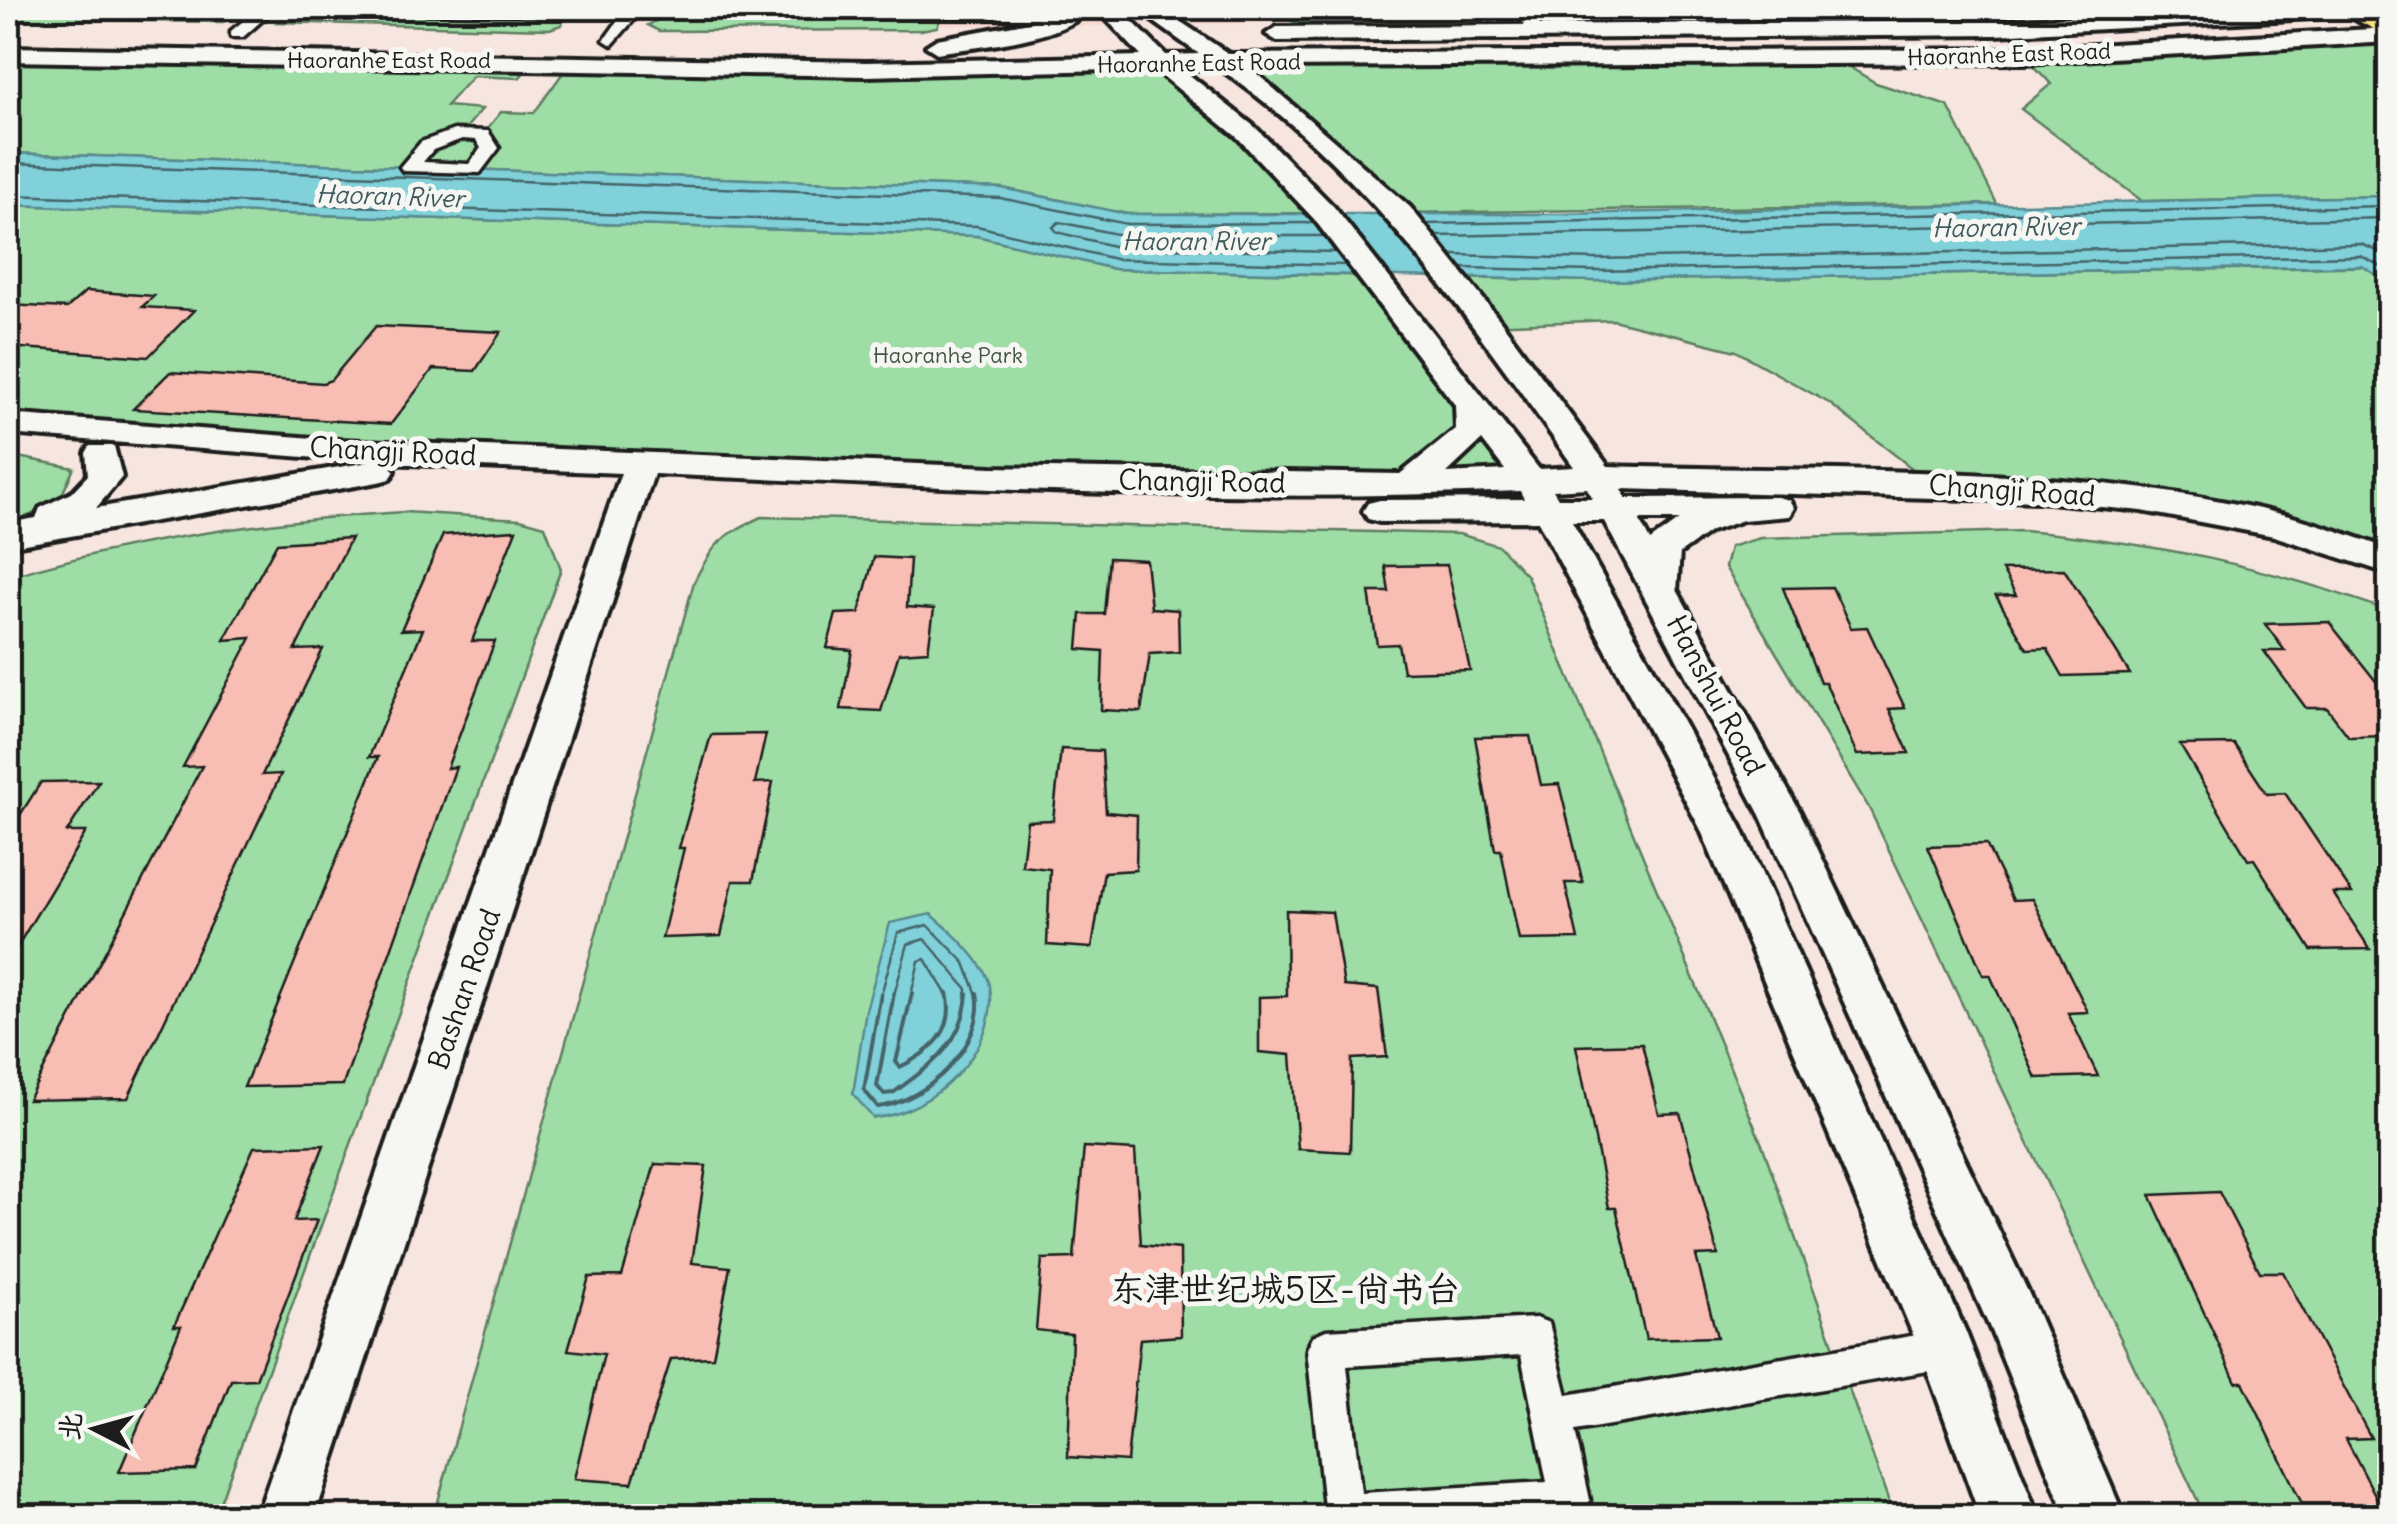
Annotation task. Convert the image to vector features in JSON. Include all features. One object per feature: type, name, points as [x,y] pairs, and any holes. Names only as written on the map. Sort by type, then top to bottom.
[{"type":"main road","points":[[1107,8],[1162,64],[1256,142],[1324,213],[1538,494],[1596,592],[1720,827],[1946,1349],[2009,1516]]},
{"type":"main road","points":[[1893,8],[1932,57]]},
{"type":"main road","points":[[2348,8],[2390,33]]},
{"type":"main road","name":"Haoranhe East Road","points":[[803,44],[936,46],[1536,30],[1995,28],[2367,8]]},
{"type":"main road","name":"Hanshui Road","points":[[1148,9],[1222,61],[1310,107],[1488,325],[1606,493],[1779,812],[2010,1313],[2096,1516]]},
{"type":"main road","points":[[936,46],[1034,27],[1078,10]]},
{"type":"main road","name":"Haoranhe East Road","points":[[8,30],[276,34]]},
{"type":"main road","name":"Haoranhe East Road","points":[[8,54],[866,69],[1222,61],[1932,57],[2390,33]]},
{"type":"main road","points":[[603,40],[650,41]]},
{"type":"main road","points":[[1310,107],[1372,61]]},
{"type":"main road","points":[[1408,484],[1446,458],[1472,432],[1471,402]]},
{"type":"main road","points":[[1548,409],[1588,439],[1636,462],[1703,480]]},
{"type":"main road","name":"Changji Road","points":[[8,424],[984,501],[1441,512],[1538,494]]},
{"type":"main road","name":"Changji Road","points":[[8,447],[378,471],[1408,484],[1538,494],[1606,493],[1756,508],[1943,504],[2159,520],[2292,544],[2390,575]]},
{"type":"main road","points":[[19,531],[82,500],[104,477],[102,453]]},
{"type":"main road","points":[[19,531],[378,471]]},
{"type":"main road","name":"Bashan Road","points":[[286,1516],[638,473]]},
{"type":"main road","name":"Changji Road","points":[[1606,493],[1703,480],[1932,484],[2142,500],[2278,525],[2390,562]]},
{"type":"main road","points":[[1660,589],[1664,548],[1699,524],[1756,508]]},
{"type":"main road","points":[[1441,512],[1535,539],[1596,592]]},
{"type":"street","points":[[237,34],[268,8]]},
{"type":"street","points":[[372,8],[1078,10]]},
{"type":"street","points":[[1148,9],[1236,8]]},
{"type":"street","points":[[1520,8],[1536,30]]},
{"type":"street","points":[[603,40],[634,9]]},
{"type":"street","points":[[1536,1336],[1554,1416],[1570,1500],[1344,1514],[1326,1349],[1536,1336]]},
{"type":"street","points":[[1554,1416],[1946,1349]]},
{"type":"shaded area","points":[[8,8],[1851,8],[1832,14],[1075,26],[194,18]]},
{"type":"green space","points":[[8,8],[246,14],[223,22],[8,19]]},
{"type":"green space","points":[[1572,8],[1798,8],[1786,15],[1595,18],[1568,14]]},
{"type":"green space","points":[[1458,10],[1477,14],[1464,20],[1295,22],[1284,18],[1294,12]]},
{"type":"green space","points":[[316,11],[554,14],[565,18],[561,25],[550,29],[277,22],[285,15]]},
{"type":"green space","points":[[666,16],[913,16],[940,20],[937,27],[921,30],[659,31],[648,25]]},
{"type":"green space","points":[[2389,35],[2389,196],[2142,201],[2021,109],[2051,84],[2025,56]]},
{"type":"green space","points":[[8,54],[535,61],[519,78],[473,76],[446,106],[482,109],[461,134],[482,135],[501,112],[534,113],[570,63],[1162,64],[1324,213],[1127,214],[1002,188],[8,153]]},
{"type":"green space","points":[[1836,59],[1876,83],[1948,106],[1997,204],[1400,213],[1222,61]]},
{"type":"green space","name":"Haoranhe Park","points":[[8,205],[977,236],[1114,269],[1376,276],[1529,479],[1417,485],[339,450],[8,425]]},
{"type":"green space","points":[[2389,266],[2389,562],[2278,525],[1932,484],[1829,403],[1736,351],[1613,320],[1489,325],[1453,278],[1596,281]]},
{"type":"green space","points":[[8,455],[74,468],[60,499],[8,527]]},
{"type":"green space","points":[[404,512],[520,519],[545,526],[561,569],[215,1516],[8,1516],[8,577],[154,541],[303,520]]},
{"type":"green space","points":[[761,517],[1459,534],[1499,546],[1527,576],[1763,1147],[1894,1516],[434,1516],[694,582],[720,542]]},
{"type":"green space","points":[[2024,531],[2120,542],[2210,559],[2298,581],[2389,611],[2389,1516],[2205,1516],[1869,808],[1725,567],[1730,547],[1760,538]]},
{"type":"water","name":"Haoran River","points":[[8,153],[1002,188],[1127,214],[1560,214],[2389,196],[2389,283],[2362,266],[1596,281],[1114,269],[977,236],[8,205]]},
{"type":"water","points":[[931,914],[965,947],[987,977],[990,1010],[984,1033],[958,1074],[939,1091],[896,1114],[873,1118],[853,1094],[866,1010],[890,923]]},
{"type":"building","points":[[86,291],[154,296],[142,307],[194,310],[148,357],[8,347],[8,305],[67,308]]},
{"type":"building","points":[[376,326],[501,332],[475,371],[433,369],[391,424],[133,409],[170,372],[323,383],[331,380]]},
{"type":"building","points":[[516,530],[472,641],[495,641],[447,768],[456,767],[343,1085],[244,1087],[378,757],[369,757],[423,629],[401,630],[443,535]]},
{"type":"building","points":[[351,538],[295,650],[323,649],[262,775],[281,774],[128,1098],[28,1100],[202,766],[183,767],[251,638],[224,640],[277,543]]},
{"type":"building","points":[[874,557],[910,559],[907,607],[934,609],[928,651],[899,653],[881,711],[841,709],[852,650],[827,648],[836,614],[859,613]]},
{"type":"building","points":[[1109,558],[1146,560],[1151,608],[1178,610],[1179,652],[1150,654],[1141,712],[1101,710],[1103,651],[1078,649],[1081,614],[1104,614]]},
{"type":"building","points":[[1447,565],[1470,670],[1403,672],[1398,644],[1377,645],[1369,592],[1389,592],[1385,566]]},
{"type":"building","points":[[2064,569],[2130,674],[2063,676],[2047,648],[2027,649],[1996,596],[2016,595],[2002,570]]},
{"type":"building","points":[[1832,587],[1851,628],[1867,627],[1905,708],[1889,709],[1909,753],[1857,755],[1825,682],[1820,682],[1783,588]]},
{"type":"building","points":[[2329,622],[2390,699],[2390,736],[2349,737],[2327,708],[2306,708],[2264,651],[2285,651],[2265,624]]},
{"type":"building","points":[[766,734],[755,783],[773,782],[753,881],[733,881],[721,936],[662,938],[684,848],[679,848],[711,735]]},
{"type":"building","points":[[1530,736],[1541,785],[1559,784],[1583,883],[1565,883],[1578,939],[1519,940],[1501,850],[1495,850],[1475,737]]},
{"type":"building","points":[[2234,744],[2267,794],[2285,793],[2352,893],[2333,893],[2370,949],[2311,950],[2254,859],[2248,860],[2180,745]]},
{"type":"building","points":[[1061,749],[1102,751],[1106,812],[1137,815],[1136,870],[1104,872],[1092,948],[1047,945],[1050,869],[1022,866],[1027,821],[1053,820]]},
{"type":"building","points":[[99,781],[67,832],[86,832],[8,962],[8,834],[41,782]]},
{"type":"building","points":[[1986,844],[2013,900],[2032,899],[2088,1012],[2068,1013],[2098,1076],[2036,1078],[1990,975],[1983,975],[1928,846]]},
{"type":"building","points":[[1286,910],[1332,912],[1344,986],[1378,989],[1387,1057],[1352,1059],[1350,1152],[1298,1149],[1291,1055],[1259,1052],[1259,997],[1287,996]]},
{"type":"building","points":[[1642,1044],[1659,1114],[1680,1113],[1718,1255],[1696,1256],[1717,1337],[1646,1339],[1616,1208],[1609,1208],[1576,1046]]},
{"type":"building","points":[[324,1145],[294,1221],[317,1220],[256,1379],[231,1380],[196,1470],[119,1472],[181,1326],[174,1326],[254,1147]]},
{"type":"building","points":[[1084,1147],[1135,1150],[1141,1245],[1180,1249],[1181,1336],[1140,1339],[1127,1461],[1068,1457],[1072,1334],[1036,1330],[1042,1259],[1074,1258]]},
{"type":"building","points":[[655,1164],[706,1166],[692,1263],[730,1267],[713,1357],[671,1359],[632,1483],[574,1479],[604,1354],[568,1350],[589,1277],[622,1276]]},
{"type":"building","points":[[2219,1192],[2260,1272],[2283,1272],[2371,1438],[2346,1439],[2386,1516],[2308,1516],[2243,1382],[2236,1382],[2150,1195]]},
{"type":"district","name":"东津世纪城5区-尚书台","points":[[1285,1289]]}]
